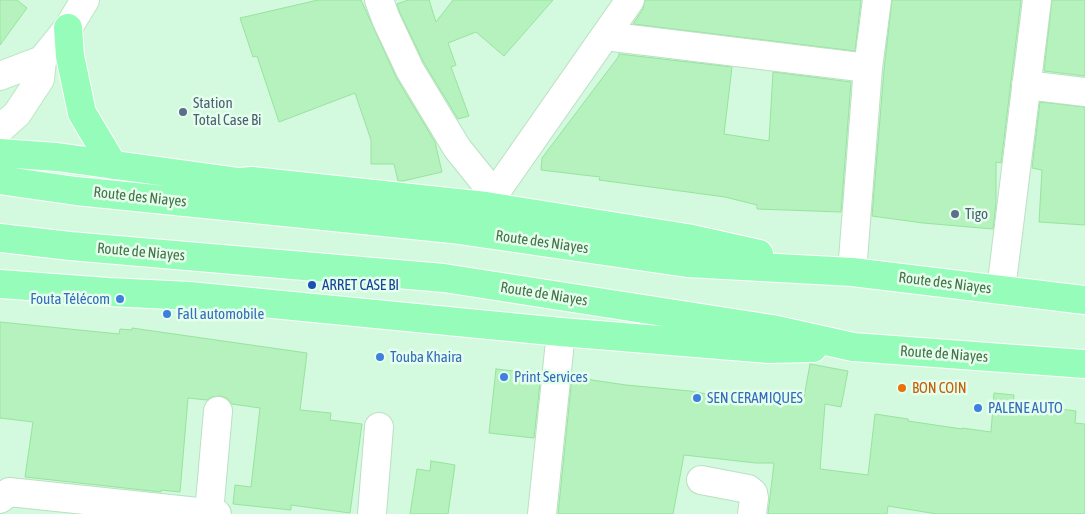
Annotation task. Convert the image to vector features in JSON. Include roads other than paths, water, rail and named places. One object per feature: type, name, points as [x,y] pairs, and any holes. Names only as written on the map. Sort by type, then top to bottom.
[{"type":"main road","points":[[68,28],[70,56],[82,113],[113,164]]},
{"type":"main road","points":[[0,153],[113,164],[239,182],[252,181],[490,200],[687,238],[845,272]]},
{"type":"main road","name":"Route des Niayes","points":[[0,180],[76,191],[452,229],[688,263],[845,272],[1085,300]]},
{"type":"main road","name":"Route de Niayes","points":[[0,238],[70,246],[444,278],[772,329],[853,347],[1085,364]]},
{"type":"main road","points":[[0,284],[190,296],[769,350],[853,347]]},
{"type":"street","points":[[0,76],[42,60],[68,28],[85,0]]},
{"type":"street","points":[[379,0],[410,70],[490,200],[630,0]]},
{"type":"street","points":[[845,272],[877,0]]},
{"type":"street","points":[[1000,290],[1037,0]]},
{"type":"street","points":[[605,36],[868,68]]},
{"type":"street","points":[[0,130],[17,114],[40,79],[42,60]]},
{"type":"street","points":[[1026,85],[1085,92]]},
{"type":"street","points":[[542,514],[561,332]]},
{"type":"street","points":[[0,500],[9,492],[213,514],[218,411]]},
{"type":"street","points":[[372,514],[379,427]]},
{"type":"street","points":[[701,480],[748,489],[753,493],[754,498],[752,514]]},
{"type":"place","name":"Station Total Case Bi","points":[[183,112]]},
{"type":"place","name":"Tigo","points":[[955,214]]},
{"type":"place","name":"ARRET CASE BI","points":[[312,285]]},
{"type":"place","name":"Fouta Télécom","points":[[120,299]]},
{"type":"place","name":"Fall automobile","points":[[167,314]]},
{"type":"place","name":"Touba Khaira","points":[[380,357]]},
{"type":"place","name":"Print Services","points":[[504,377]]},
{"type":"place","name":"BON COIN","points":[[902,388]]},
{"type":"place","name":"SEN CERAMIQUES","points":[[697,398]]},
{"type":"place","name":"PALENE AUTO","points":[[978,408]]}]
